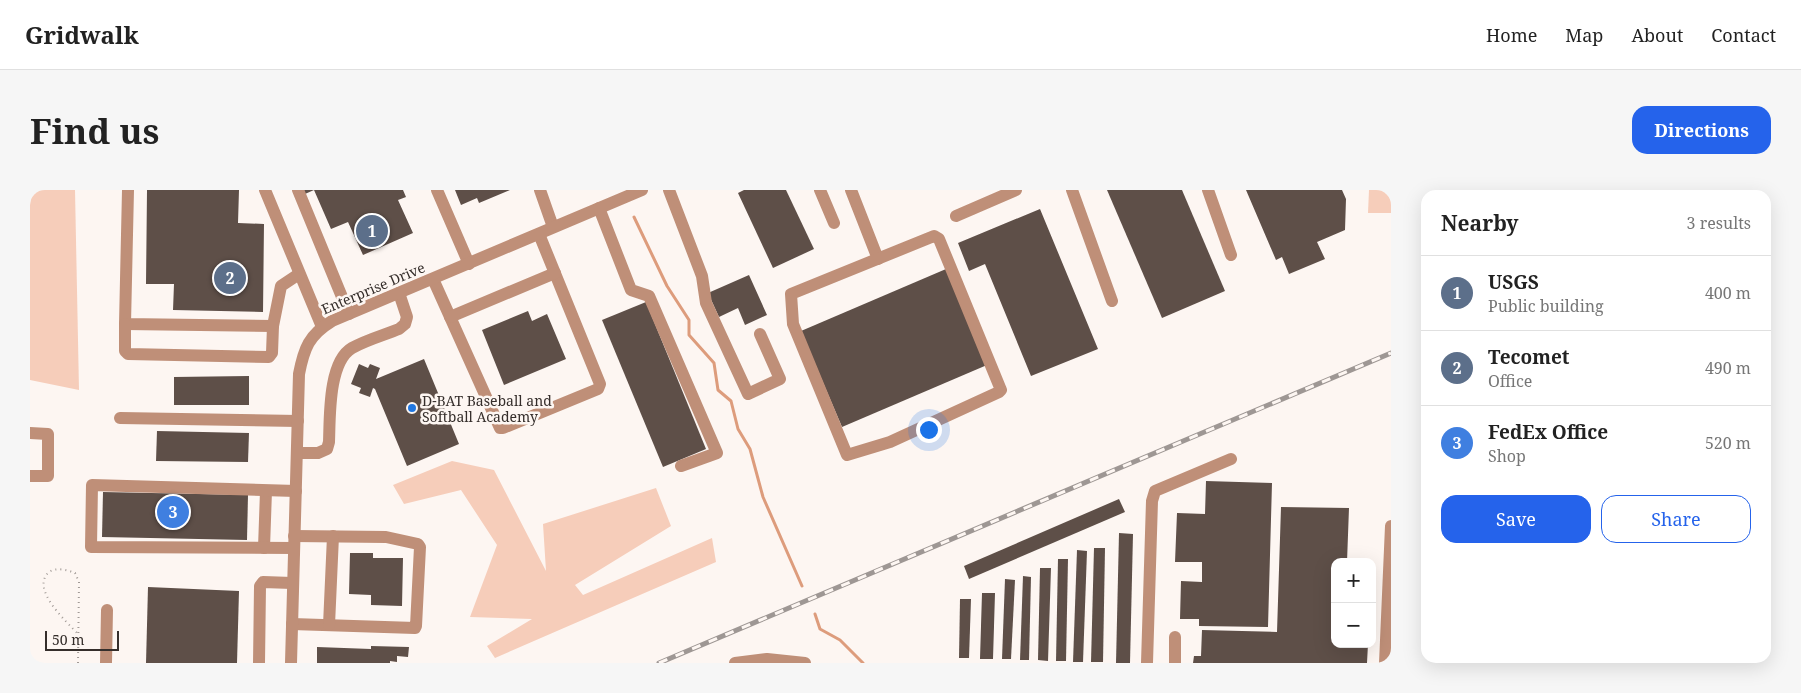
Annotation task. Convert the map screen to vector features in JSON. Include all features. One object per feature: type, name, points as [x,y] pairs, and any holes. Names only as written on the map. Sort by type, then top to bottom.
[{"type":"street","points":[[128,190],[125,324],[125,351],[128,354],[269,356],[272,354],[273,326],[282,286],[299,274]]},
{"type":"street","points":[[265,190],[322,327]]},
{"type":"street","points":[[298,190],[349,314]]},
{"type":"street","points":[[437,190],[469,264]]},
{"type":"street","points":[[540,190],[553,227]]},
{"type":"street","name":"Enterprise Drive","points":[[290,663],[299,374],[303,352],[311,337],[332,320],[642,190]]},
{"type":"street","points":[[669,190],[702,276],[706,303],[748,394],[780,379],[760,334]]},
{"type":"street","points":[[820,190],[834,223]]},
{"type":"street","points":[[851,190],[878,259]]},
{"type":"street","points":[[956,216],[1016,190]]},
{"type":"street","points":[[1072,190],[1112,301]]},
{"type":"street","points":[[1208,190],[1231,255]]},
{"type":"street","points":[[599,208],[631,290],[649,296],[717,453],[681,466]]},
{"type":"street","points":[[433,279],[500,428],[598,389],[600,384],[539,234]]},
{"type":"street","points":[[934,236],[940,239],[1001,390],[890,442],[847,455],[793,324],[791,294],[878,259],[934,236]]},
{"type":"street","points":[[450,316],[555,273]]},
{"type":"street","points":[[297,453],[318,452],[327,449],[329,442],[331,390],[344,354],[352,348],[399,329],[405,324],[407,317],[400,293]]},
{"type":"street","points":[[125,324],[273,326]]},
{"type":"street","points":[[120,418],[298,421]]},
{"type":"street","points":[[30,433],[48,434],[48,476],[30,476]]},
{"type":"street","points":[[1146,663],[1152,501],[1155,491],[1232,459]]},
{"type":"street","points":[[292,624],[415,628],[420,557],[419,545],[386,537],[333,536],[264,548],[91,547],[92,485],[296,491]]},
{"type":"street","points":[[264,548],[266,491]]},
{"type":"street","points":[[1385,663],[1389,615],[1391,526]]},
{"type":"street","points":[[329,625],[333,536]]},
{"type":"street","points":[[259,663],[260,586],[263,582],[292,583]]},
{"type":"street","points":[[106,663],[107,610]]},
{"type":"street","points":[[1175,637],[1175,663]]},
{"type":"street","points":[[735,663],[767,659],[805,663]]},
{"type":"path","points":[[78,634],[44,595],[42,585],[44,576],[52,570],[75,572],[80,582],[78,663]]},
{"type":"shaded area","points":[[32,190],[75,190],[79,390],[30,380],[30,205]]},
{"type":"shaded area","points":[[1369,190],[1391,190],[1391,213],[1368,213]]},
{"type":"shaded area","points":[[452,461],[494,470],[546,571],[543,524],[656,488],[671,526],[575,585],[583,595],[712,538],[716,562],[495,658],[487,646],[532,619],[470,617],[497,545],[461,490],[404,504],[393,485]]},
{"type":"building","points":[[147,190],[239,190],[238,223],[264,224],[263,312],[173,310],[174,284],[146,284]]},
{"type":"building","points":[[304,190],[314,190],[305,194]]},
{"type":"building","points":[[314,190],[403,190],[406,197],[398,200],[413,233],[363,255],[348,222],[331,229]]},
{"type":"building","points":[[455,190],[510,190],[479,203],[477,198],[461,205]]},
{"type":"building","points":[[744,190],[786,190],[814,249],[773,268],[738,193]]},
{"type":"building","points":[[1107,190],[1182,190],[1225,291],[1162,318]]},
{"type":"building","points":[[1246,190],[1342,190],[1346,199],[1345,230],[1317,242],[1325,259],[1289,274],[1282,257],[1276,260]]},
{"type":"building","points":[[1040,209],[1098,349],[1031,376],[985,264],[969,271],[958,243]]},
{"type":"building","points":[[946,269],[987,365],[842,427],[801,331]]},
{"type":"building","points":[[749,275],[767,315],[745,325],[738,308],[719,317],[708,293]]},
{"type":"building","points":[[646,302],[706,449],[663,467],[602,320]]},
{"type":"building","points":[[528,311],[532,321],[547,314],[566,359],[504,385],[482,330]]},
{"type":"building","points":[[424,359],[459,444],[407,466],[375,389],[373,388],[370,397],[359,393],[361,388],[351,384],[359,364],[368,368],[370,364],[380,368],[376,379]]},
{"type":"building","points":[[249,376],[249,405],[174,405],[174,377]]},
{"type":"building","points":[[157,431],[249,433],[248,462],[156,461]]},
{"type":"building","points":[[1206,481],[1272,483],[1268,627],[1199,626],[1199,619],[1180,619],[1181,581],[1202,582],[1202,562],[1175,562],[1177,513],[1205,514]]},
{"type":"building","points":[[103,492],[248,495],[247,540],[102,537]]},
{"type":"building","points":[[1119,499],[1125,512],[969,579],[964,566]]},
{"type":"building","points":[[1281,507],[1349,508],[1347,558],[1331,558],[1331,648],[1368,648],[1367,663],[1193,663],[1194,656],[1201,656],[1202,630],[1277,632]]},
{"type":"building","points":[[1119,533],[1133,534],[1130,663],[1116,663]]},
{"type":"building","points":[[1094,548],[1105,548],[1103,662],[1091,662]]},
{"type":"building","points":[[1077,550],[1087,551],[1083,662],[1073,662]]},
{"type":"building","points":[[350,553],[373,553],[373,558],[403,558],[402,606],[371,605],[371,595],[349,594]]},
{"type":"building","points":[[1058,559],[1068,559],[1066,661],[1056,661]]},
{"type":"building","points":[[1040,568],[1051,568],[1048,661],[1038,660]]},
{"type":"building","points":[[1023,576],[1031,577],[1029,660],[1020,660]]},
{"type":"building","points":[[1005,579],[1015,580],[1011,659],[1002,659]]},
{"type":"building","points":[[148,587],[239,591],[237,663],[146,663]]},
{"type":"building","points":[[982,593],[995,593],[993,659],[980,659]]},
{"type":"building","points":[[960,599],[971,599],[969,658],[959,658]]},
{"type":"building","points":[[371,646],[409,647],[408,657],[397,656],[397,662],[390,661],[390,663],[317,663],[317,647],[371,649]]},
{"type":"waterway","points":[[634,217],[667,286],[689,320],[689,335],[714,363],[718,390],[731,401],[738,429],[750,449],[763,497],[802,586]]},
{"type":"waterway","points":[[815,614],[820,629],[840,640],[863,663]]},
{"type":"railway","points":[[659,663],[1391,353]]},
{"type":"place","name":"USGS","points":[[372,231]]},
{"type":"place","name":"Tecomet","points":[[230,278]]},
{"type":"place","name":"D-BAT Baseball and Softball Academy","points":[[412,408]]},
{"type":"place","name":"FedEx Office","points":[[173,512]]}]
